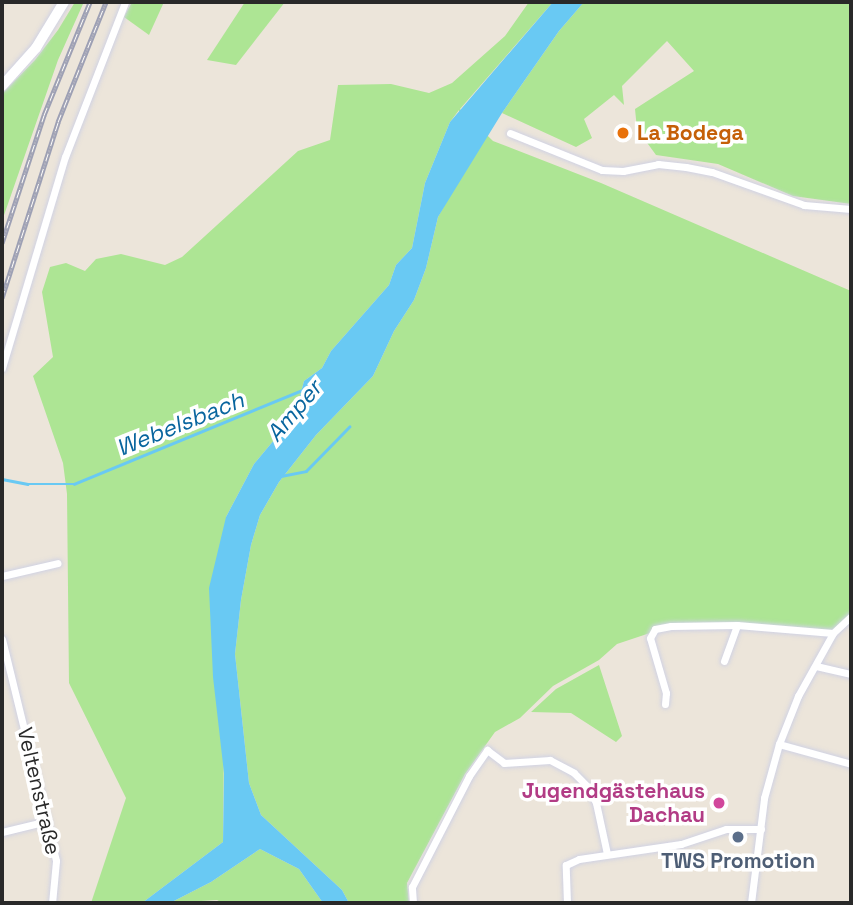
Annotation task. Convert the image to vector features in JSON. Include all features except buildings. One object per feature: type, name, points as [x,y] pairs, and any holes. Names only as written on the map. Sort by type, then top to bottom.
[{"type":"main road","points":[[2,86],[36,48],[64,2]]},
{"type":"street","points":[[2,368],[65,157],[125,2]]},
{"type":"street","points":[[510,133],[602,170],[623,171],[658,164],[686,167],[712,173],[804,205],[851,209]]},
{"type":"street","points":[[2,576],[58,563]]},
{"type":"street","points":[[751,903],[768,778],[779,744],[798,696],[833,633],[851,616]]},
{"type":"street","points":[[665,704],[666,693],[651,633],[655,629],[671,626],[737,625],[833,633]]},
{"type":"street","points":[[724,662],[737,625]]},
{"type":"street","name":"Veltenstraße","points":[[2,639],[57,861],[52,903]]},
{"type":"street","points":[[816,666],[851,674]]},
{"type":"street","points":[[779,744],[851,764]]},
{"type":"street","points":[[413,903],[412,887],[469,776],[486,750],[504,763],[550,760],[574,773],[588,787],[596,803],[607,854]]},
{"type":"street","points":[[2,832],[47,821]]},
{"type":"street","points":[[566,903],[566,865],[579,859],[681,844],[726,829],[761,829]]},
{"type":"green space","points":[[75,2],[83,4],[58,60],[2,221],[2,94],[35,60]]},
{"type":"green space","points":[[132,2],[164,2],[149,35],[124,17]]},
{"type":"green space","points":[[245,2],[285,2],[236,65],[207,60]]},
{"type":"green space","points":[[529,2],[553,2],[460,109],[493,141],[601,183],[851,291],[851,616],[833,633],[671,626],[617,644],[599,660],[553,686],[520,718],[495,732],[465,774],[407,883],[409,903],[349,903],[342,890],[261,815],[249,783],[235,654],[251,545],[260,515],[279,482],[316,435],[373,376],[394,331],[414,300],[426,268],[438,217],[461,176],[459,110],[450,122],[425,183],[412,248],[396,265],[389,285],[331,351],[322,368],[304,381],[295,415],[254,464],[226,517],[223,842],[142,903],[91,903],[126,798],[69,683],[67,494],[63,463],[33,376],[53,357],[42,292],[50,267],[66,263],[85,271],[96,259],[121,254],[165,265],[182,257],[298,151],[330,140],[338,85],[391,84],[429,93],[452,83],[505,36]]},
{"type":"green space","points":[[584,2],[851,2],[851,204],[793,196],[718,164],[656,155],[637,129],[635,109],[694,71],[667,41],[622,86],[624,105],[614,95],[584,119],[592,138],[576,147],[502,113],[559,31]]},
{"type":"green space","points":[[599,665],[622,736],[616,742],[571,713],[531,712],[556,689]]},
{"type":"green space","points":[[260,849],[299,869],[323,903],[223,903],[217,900],[170,903],[211,882]]},
{"type":"water","points":[[553,2],[584,2],[559,31],[502,113],[438,217],[426,268],[414,300],[394,331],[373,376],[316,435],[279,482],[260,515],[251,545],[235,654],[249,783],[261,815],[342,890],[349,903],[323,903],[299,869],[260,849],[211,882],[170,903],[142,903],[223,842],[224,773],[213,677],[209,588],[226,517],[254,464],[295,415],[304,381],[322,368],[331,351],[389,285],[396,265],[412,248],[425,183],[450,122]]},
{"type":"waterway","name":"Webelsbach","points":[[2,479],[28,484],[74,484],[305,389]]},
{"type":"waterway","points":[[281,476],[306,471],[349,427]]},
{"type":"railway","points":[[2,243],[44,115],[90,2]]},
{"type":"railway","points":[[2,298],[58,122],[106,2]]},
{"type":"place","name":"La Bodega","points":[[623,133]]},
{"type":"place","name":"Jugendgästehaus Dachau","points":[[719,803]]},
{"type":"place","name":"TWS Promotion","points":[[738,837]]},
{"type":"water label","name":"Amper","points":[[294,411]]}]
